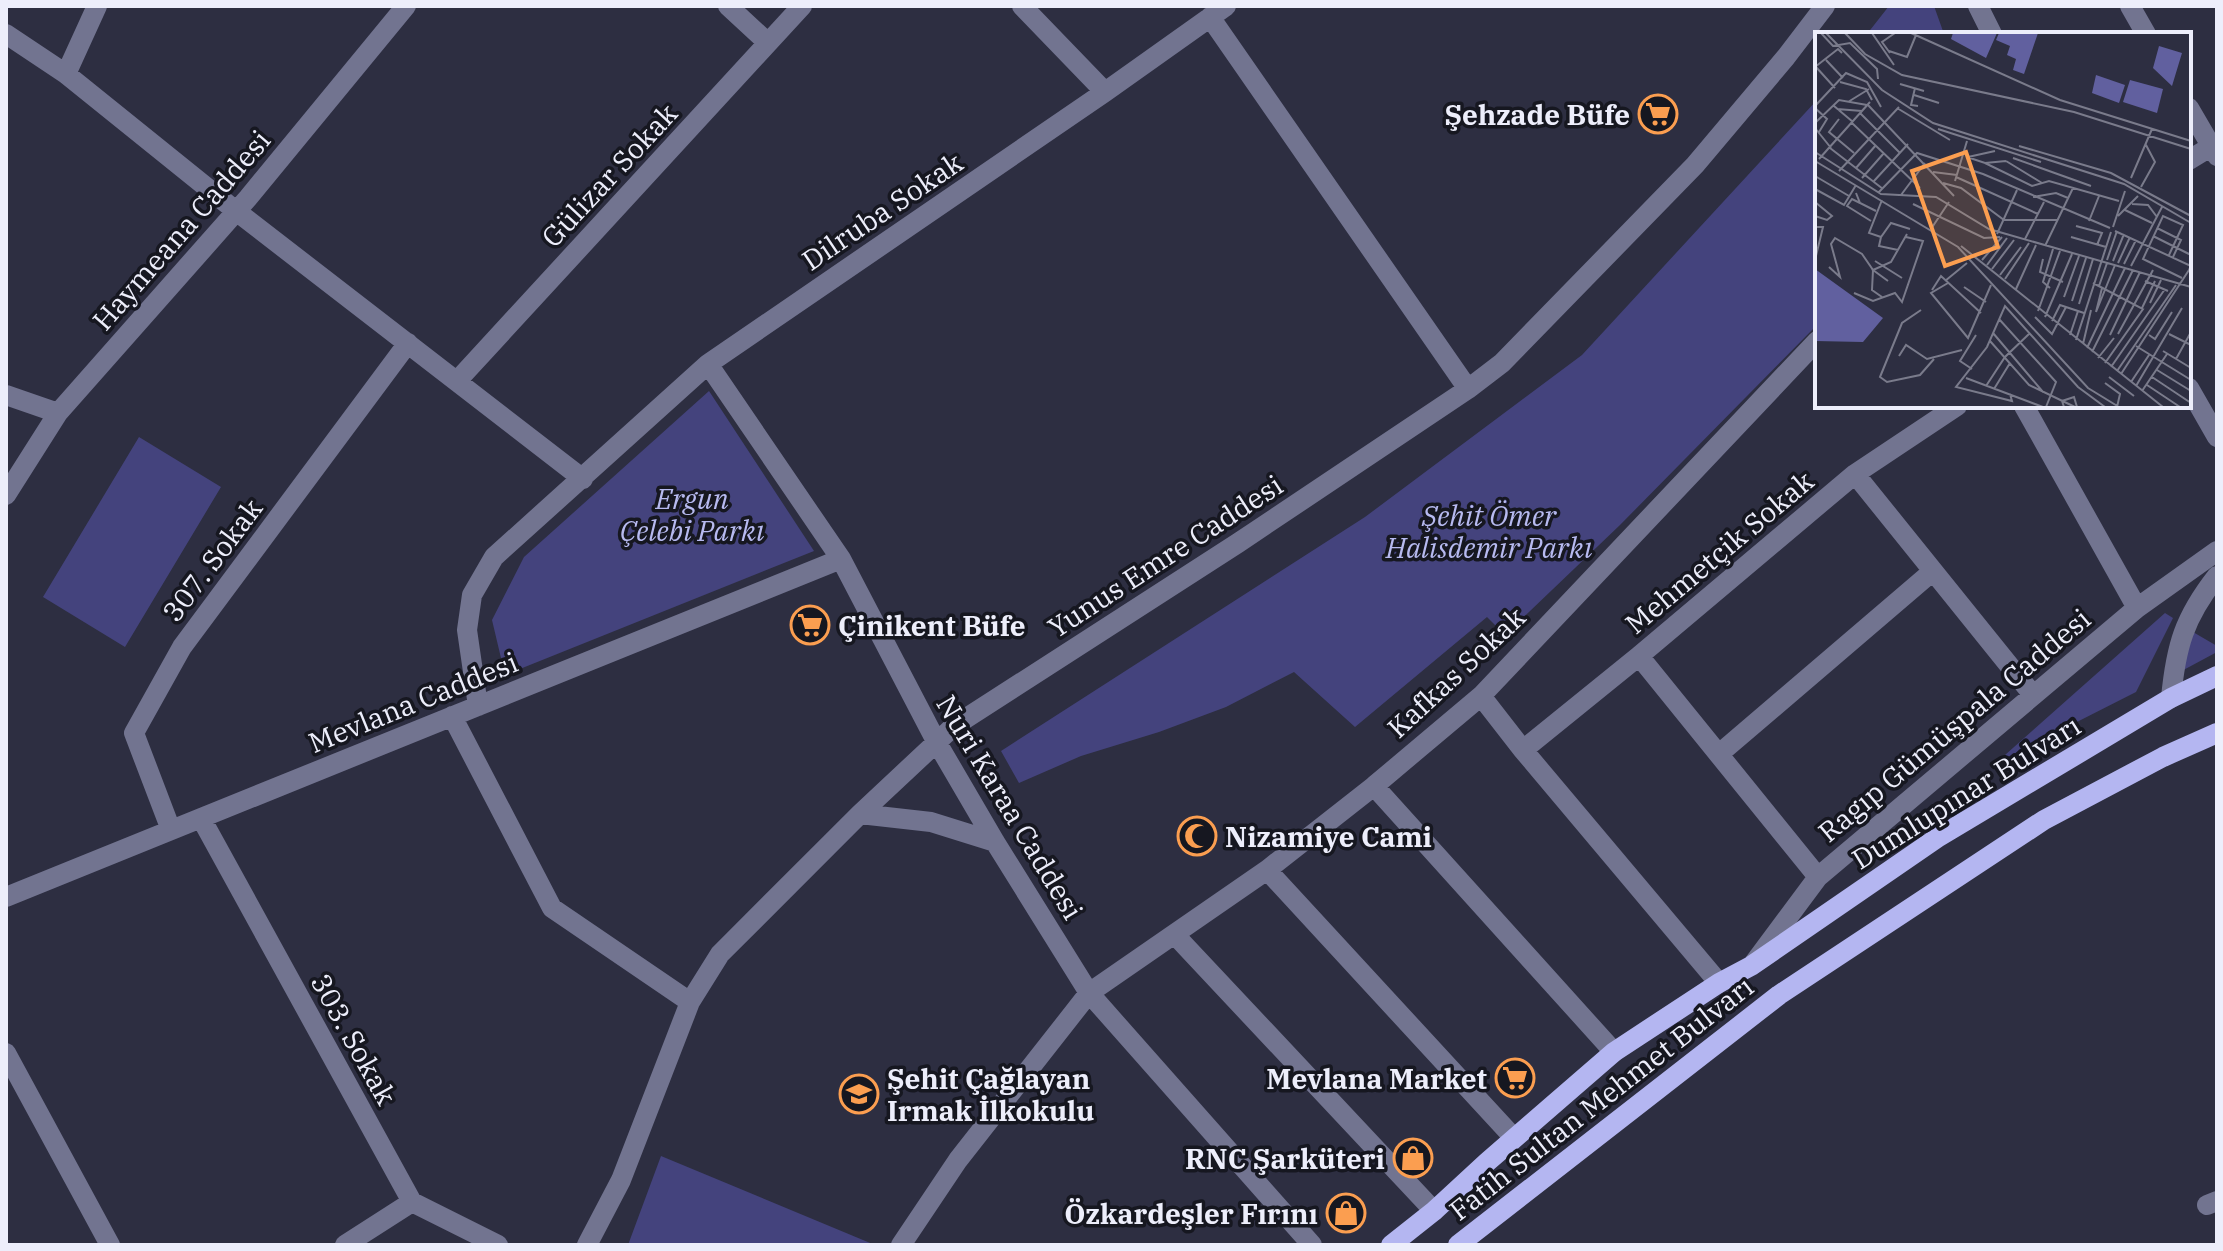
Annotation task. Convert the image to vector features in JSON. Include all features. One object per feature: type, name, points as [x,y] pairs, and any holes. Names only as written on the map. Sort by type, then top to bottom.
[{"type":"main road","name":"Dumlupınar Bulvarı","points":[[1751,966],[1937,838],[2171,698],[2217,676]]},
{"type":"main road","name":"Fatih Sultan Mehmet Bulvarı","points":[[1458,1245],[1779,995],[2044,820],[2163,757],[2217,733]]},
{"type":"main road","name":"Fatih Sultan Mehmet Bulvarı","points":[[1391,1245],[1434,1211],[1614,1052],[1719,983],[1751,966]]},
{"type":"street","points":[[66,74],[97,6]]},
{"type":"street","name":"Haymeana Caddesi","points":[[6,495],[58,413],[236,211],[406,6]]},
{"type":"street","points":[[728,6],[768,43]]},
{"type":"street","name":"Gülizar Sokak","points":[[457,381],[802,6]]},
{"type":"street","points":[[1022,6],[1105,92]]},
{"type":"street","name":"Yunus Emre Caddesi","points":[[587,1245],[621,1180],[690,1002],[720,954],[860,814],[954,726],[1238,543],[1502,363],[1695,165],[1825,6]]},
{"type":"street","points":[[1978,6],[1991,32]]},
{"type":"street","points":[[2130,6],[2145,32]]},
{"type":"street","points":[[1218,12],[1468,389]]},
{"type":"street","name":"Dilruba Sokak","points":[[478,706],[467,630],[472,595],[494,557],[708,364],[1218,12]]},
{"type":"street","points":[[6,34],[66,74],[236,211],[583,479]]},
{"type":"street","points":[[2191,111],[2215,148],[2191,159]]},
{"type":"street","name":"307. Sokak","points":[[171,830],[134,733],[182,647],[408,343]]},
{"type":"street","name":"Kafkas Sokak","points":[[901,1245],[958,1160],[1089,993],[1267,870],[1481,696],[1815,343]]},
{"type":"street","name":"Nuri Karaa Caddesi","points":[[708,364],[841,559],[936,741],[1089,993],[1312,1245]]},
{"type":"street","points":[[2191,392],[2217,437]]},
{"type":"street","points":[[6,395],[58,413]]},
{"type":"street","name":"Mehmetçik Sokak","points":[[1523,750],[1855,474],[1954,408]]},
{"type":"street","points":[[2025,408],[2137,608]]},
{"type":"street","points":[[1855,474],[2033,695]]},
{"type":"street","name":"Ragıp Gümüşpala Caddesi","points":[[1751,966],[1818,877],[2137,608],[2217,551]]},
{"type":"street","name":"Mevlana Caddesi","points":[[6,897],[841,559]]},
{"type":"street","points":[[1719,754],[1933,571]]},
{"type":"street","points":[[2171,698],[2175,656],[2187,623],[2217,576]]},
{"type":"street","points":[[1639,656],[1818,877]]},
{"type":"street","points":[[1481,696],[1719,983]]},
{"type":"street","points":[[452,716],[552,908],[690,1002]]},
{"type":"street","points":[[1374,786],[1614,1052]]},
{"type":"street","points":[[860,814],[931,822],[995,842]]},
{"type":"street","name":"303. Sokak","points":[[201,818],[412,1202]]},
{"type":"street","points":[[1267,870],[1514,1138]]},
{"type":"street","points":[[1175,935],[1434,1211]]},
{"type":"street","points":[[6,1053],[110,1245]]},
{"type":"street","points":[[345,1245],[412,1202],[498,1245]]},
{"type":"green space","points":[[1889,6],[1934,6],[1943,32],[1869,32]]},
{"type":"green space","name":"Şehit Ömer Halisdemir Parkı","points":[[1815,102],[1815,327],[1620,525],[1505,635],[1487,617],[1355,727],[1294,672],[1226,707],[1081,756],[1019,783],[1001,751],[1365,517],[1582,355]]},
{"type":"green space","name":"Ergun Çelebi Parkı","points":[[709,391],[814,551],[505,675],[492,620],[524,557]]},
{"type":"green space","points":[[139,437],[221,487],[125,647],[43,597]]},
{"type":"green space","points":[[2165,613],[2173,618],[2136,692],[1996,763]]},
{"type":"green space","points":[[2193,632],[2217,646],[2217,652],[2176,674]]},
{"type":"green space","points":[[661,1156],[875,1245],[628,1245]]},
{"type":"place","name":"Şehzade Büfe","points":[[1658,114]]},
{"type":"place","name":"Çinikent Büfe","points":[[810,625]]},
{"type":"place","name":"Nizamiye Cami","points":[[1197,836]]},
{"type":"place","name":"Mevlana Market","points":[[1515,1078]]},
{"type":"place","name":"Şehit Çağlayan Irmak İlkokulu","points":[[859,1094]]},
{"type":"place","name":"RNC Şarküteri","points":[[1413,1158]]},
{"type":"place","name":"Özkardeşler Fırını","points":[[1346,1213]]}]
